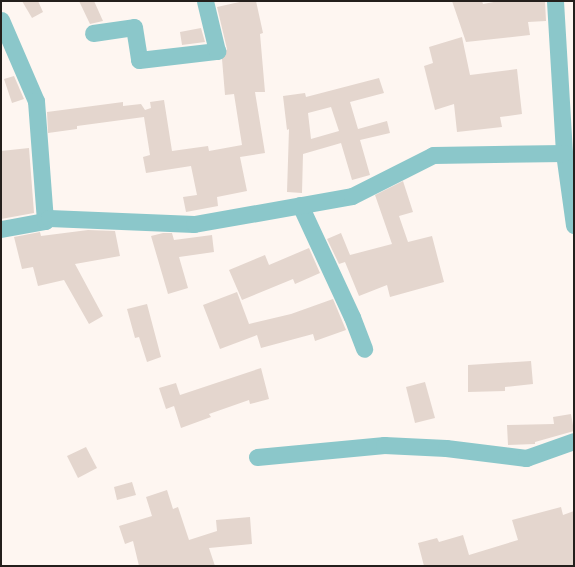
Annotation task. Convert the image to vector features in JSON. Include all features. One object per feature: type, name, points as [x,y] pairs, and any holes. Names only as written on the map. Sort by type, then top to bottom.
[{"type":"street","points":[[93,33],[134,27],[138,60],[217,51],[204,1]]},
{"type":"street","points":[[555,1],[564,153],[574,225]]},
{"type":"street","points":[[1,20],[36,102],[45,221]]},
{"type":"street","points":[[1,229],[45,221],[49,218],[194,224],[352,196],[433,155],[564,153]]},
{"type":"street","points":[[300,205],[352,317],[364,349]]},
{"type":"street","points":[[257,457],[384,445],[446,448],[526,458],[574,441]]},
{"type":"building","points":[[22,1],[38,1],[43,12],[32,18]]},
{"type":"building","points":[[79,1],[94,1],[103,21],[90,24]]},
{"type":"building","points":[[244,1],[256,1],[263,33],[260,34],[265,92],[255,92],[265,153],[240,157],[247,191],[217,197],[218,206],[186,212],[183,197],[197,195],[191,166],[146,173],[143,157],[150,155],[144,117],[77,126],[77,129],[48,133],[47,112],[123,102],[123,106],[141,104],[145,110],[151,108],[150,102],[164,100],[172,151],[208,146],[209,151],[242,145],[234,94],[225,95],[222,59],[227,49],[217,7]]},
{"type":"building","points":[[452,1],[482,1],[483,4],[499,1],[545,1],[546,21],[528,22],[530,35],[466,42]]},
{"type":"building","points":[[201,28],[205,42],[182,45],[180,32]]},
{"type":"building","points":[[462,37],[470,75],[517,69],[522,114],[500,117],[502,127],[457,132],[454,104],[435,110],[424,66],[433,63],[429,47]]},
{"type":"building","points":[[14,76],[24,99],[12,103],[4,79]]},
{"type":"building","points":[[379,78],[384,93],[350,102],[358,129],[387,121],[390,133],[360,140],[370,175],[352,180],[341,143],[303,154],[302,193],[287,192],[289,129],[287,130],[283,96],[305,93],[306,97]],"holes":[[[331,107],[339,131],[311,139],[308,113]]]},
{"type":"building","points":[[29,148],[34,213],[1,219],[1,151]]},
{"type":"building","points":[[403,181],[413,212],[399,216],[408,242],[432,236],[444,282],[390,297],[387,285],[359,296],[345,262],[339,264],[327,239],[341,233],[350,255],[392,244],[375,195]]},
{"type":"building","points":[[88,230],[115,231],[120,256],[75,264],[103,316],[89,324],[64,280],[38,286],[33,267],[22,269],[14,237],[40,232],[41,236]]},
{"type":"building","points":[[163,233],[172,233],[174,240],[212,235],[214,252],[179,257],[188,288],[168,294],[151,236]]},
{"type":"building","points":[[309,248],[320,273],[295,284],[293,279],[242,300],[229,270],[265,255],[269,265]]},
{"type":"building","points":[[237,292],[249,324],[291,314],[333,299],[346,330],[315,341],[313,334],[261,348],[257,335],[220,349],[203,305]]},
{"type":"building","points":[[147,304],[161,357],[147,362],[139,337],[135,338],[127,309]]},
{"type":"building","points":[[531,361],[533,384],[505,387],[505,391],[468,392],[468,365]]},
{"type":"building","points":[[261,368],[269,399],[250,404],[249,400],[209,414],[211,417],[181,428],[174,406],[166,409],[159,388],[176,383],[180,395]]},
{"type":"building","points":[[425,382],[435,418],[415,423],[406,387]]},
{"type":"building","points":[[571,414],[574,431],[535,442],[535,444],[508,445],[507,425],[554,424],[553,417]]},
{"type":"building","points":[[86,447],[97,468],[78,478],[67,456]]},
{"type":"building","points":[[132,482],[136,495],[117,500],[114,487]]},
{"type":"building","points":[[167,490],[173,509],[178,507],[189,540],[217,531],[216,520],[250,517],[252,544],[209,548],[215,566],[139,566],[133,541],[125,544],[119,526],[152,516],[146,497]]},
{"type":"building","points":[[561,507],[563,515],[574,511],[574,566],[424,566],[418,543],[437,538],[439,542],[463,535],[469,555],[518,540],[512,520]]}]
